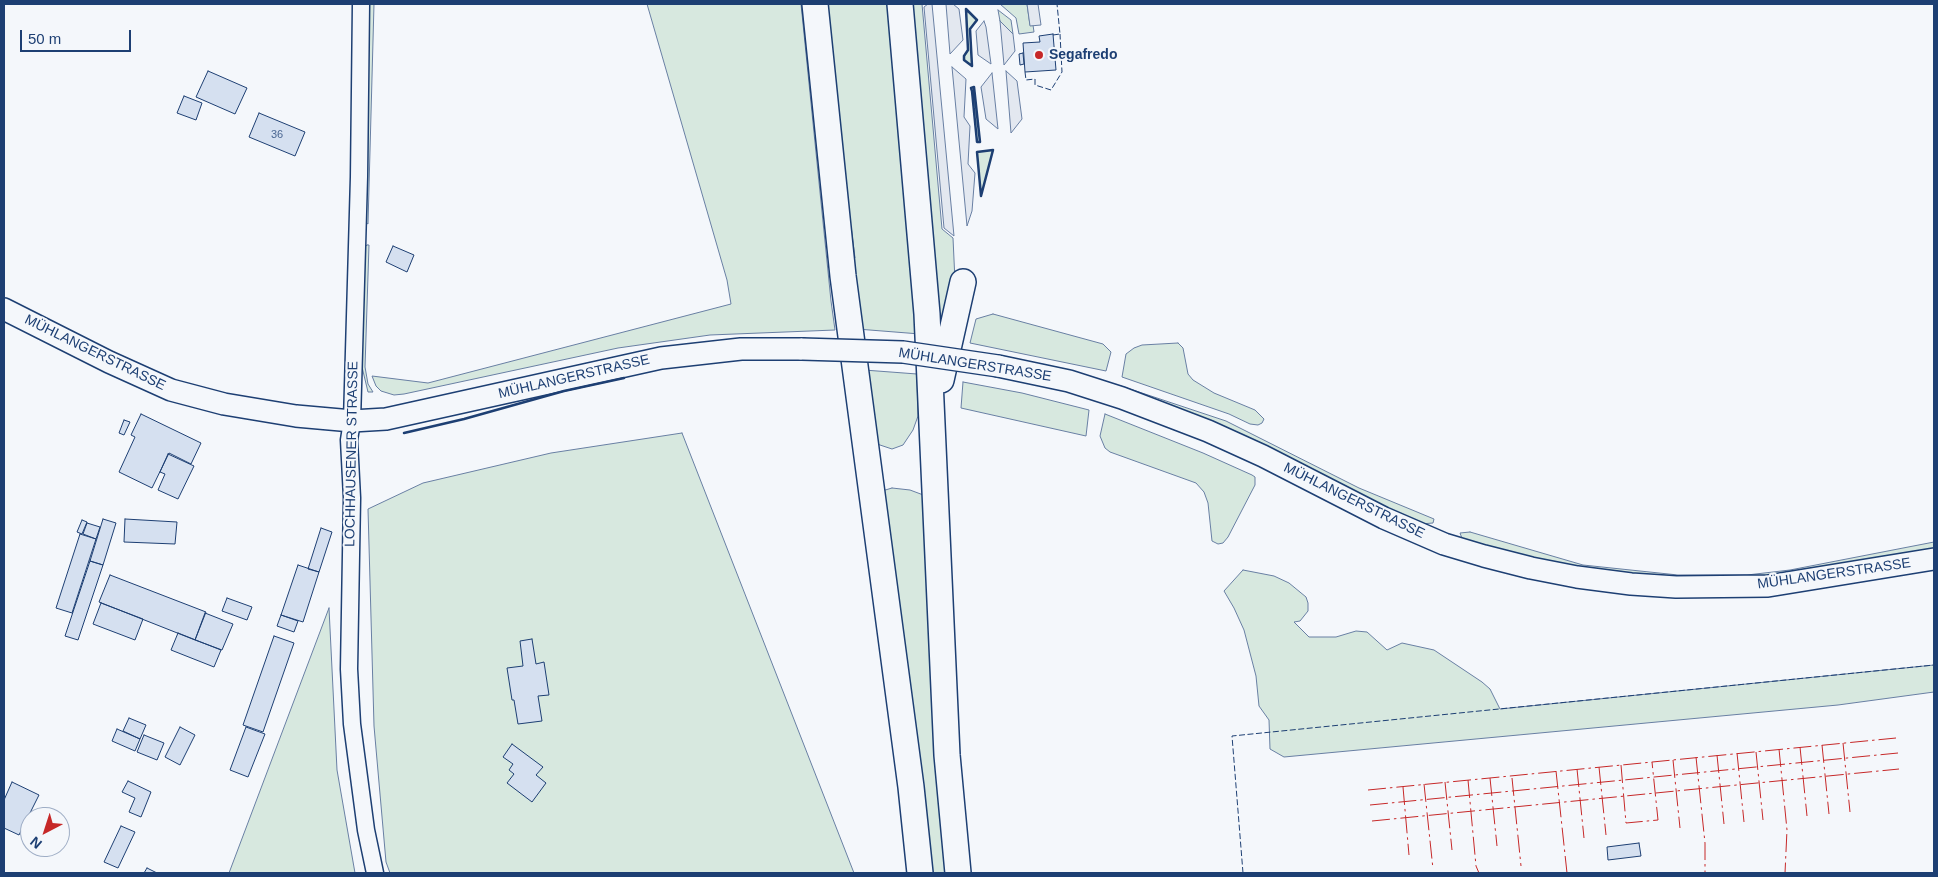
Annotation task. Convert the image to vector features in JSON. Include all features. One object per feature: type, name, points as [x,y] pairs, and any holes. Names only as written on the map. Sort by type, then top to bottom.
[{"type":"highway","points":[[814,4],[843,276],[910,778],[920,873]]},
{"type":"highway","points":[[900,4],[927,314],[947,755],[958,873]]},
{"type":"highway","points":[[932,416],[964,282]]},
{"type":"main road","name":"MÜHLANGERSTRASSE","points":[[4,309],[109,362],[171,390],[230,405],[296,416],[352,421],[386,419],[661,358],[741,349],[802,348],[903,352],[998,366],[1069,381],[1139,404],[1208,431],[1263,456],[1384,518],[1435,540],[1484,556],[1531,568],[1577,577],[1676,587],[1768,586],[1934,559]]},
{"type":"street","name":"LOCHHAUSENER STRASSE","points":[[361,4],[359,177],[352,421],[349,440],[352,498],[349,668],[352,724],[366,830],[375,873]]},
{"type":"shaded area","points":[[369,4],[374,4],[368,224],[365,222]]},
{"type":"shaded area","points":[[647,4],[801,4],[835,330],[710,335],[618,348],[404,394],[394,395],[381,391],[376,386],[372,376],[428,383],[731,304],[727,280]]},
{"type":"shaded area","points":[[824,4],[888,4],[897,115],[920,334],[857,329],[849,261],[855,258],[851,226],[845,224]]},
{"type":"shaded area","points":[[911,4],[922,4],[942,229],[953,238],[955,281],[946,321],[940,321]]},
{"type":"shaded area","points":[[932,4],[954,236],[944,228],[924,7]]},
{"type":"shaded area","points":[[946,4],[953,4],[959,9],[963,40],[950,54]]},
{"type":"shaded area","points":[[1000,4],[1027,4],[1030,25],[1033,25],[1034,32],[1019,34],[1016,18]]},
{"type":"shaded area","points":[[1027,4],[1038,4],[1041,25],[1030,26]]},
{"type":"shaded area","points":[[966,9],[977,20],[970,29],[972,66],[964,60],[968,50]]},
{"type":"shaded area","points":[[998,10],[1011,20],[1013,34],[1000,21]]},
{"type":"shaded area","points":[[984,21],[991,64],[978,55],[976,31]]},
{"type":"shaded area","points":[[1000,21],[1013,34],[1015,51],[1004,65]]},
{"type":"shaded area","points":[[952,67],[966,79],[964,117],[970,126],[968,164],[975,173],[972,211],[967,226]]},
{"type":"shaded area","points":[[1006,71],[1017,81],[1022,119],[1011,133]]},
{"type":"shaded area","points":[[992,73],[998,129],[986,119],[981,87]]},
{"type":"shaded area","points":[[974,87],[980,142],[977,142],[971,88]]},
{"type":"shaded area","points":[[993,150],[981,196],[977,152]]},
{"type":"shaded area","points":[[369,245],[365,367],[368,384],[373,392],[368,392],[362,367],[364,248]]},
{"type":"shaded area","points":[[993,314],[1103,344],[1111,352],[1106,371],[970,343],[976,319]]},
{"type":"shaded area","points":[[1178,343],[1183,348],[1188,374],[1193,380],[1214,393],[1255,410],[1264,419],[1262,423],[1258,425],[1250,424],[1229,414],[1122,377],[1126,354],[1134,348],[1142,345]]},
{"type":"shaded area","points":[[864,370],[917,374],[918,416],[913,430],[903,445],[892,449],[874,443]]},
{"type":"shaded area","points":[[963,382],[1022,393],[1089,410],[1086,436],[961,408]]},
{"type":"shaded area","points":[[1121,386],[1226,421],[1359,488],[1434,519],[1433,523],[1421,524],[1121,389]]},
{"type":"shaded area","points":[[1105,414],[1203,453],[1255,477],[1255,485],[1223,543],[1218,544],[1212,541],[1208,503],[1204,492],[1196,483],[1110,452],[1105,448],[1100,436]]},
{"type":"shaded area","points":[[682,433],[854,873],[390,873],[386,862],[374,726],[368,509],[423,483],[551,453]]},
{"type":"shaded area","points":[[892,488],[910,490],[926,496],[950,873],[928,873],[882,491]]},
{"type":"shaded area","points":[[1470,532],[1583,565],[1678,575],[1747,575],[1790,570],[1934,542],[1934,550],[1790,575],[1680,580],[1583,570],[1463,541],[1460,533]]},
{"type":"shaded area","points":[[1243,570],[1274,576],[1289,583],[1306,597],[1308,611],[1300,621],[1294,622],[1309,637],[1336,637],[1356,631],[1367,632],[1387,650],[1402,643],[1434,650],[1490,689],[1500,709],[1934,665],[1934,692],[1838,705],[1284,757],[1270,749],[1269,720],[1259,706],[1256,676],[1244,630],[1224,591]]},
{"type":"shaded area","points":[[329,608],[337,770],[355,873],[229,873]]},
{"type":"building","name":"Segafredo","points":[[1053,34],[1056,70],[1025,72],[1023,43],[1040,42],[1039,36]]},
{"type":"building","points":[[1023,53],[1024,64],[1020,65],[1019,54]]},
{"type":"building","points":[[208,71],[247,88],[235,114],[196,97]]},
{"type":"building","points":[[184,96],[202,103],[196,120],[177,113]]},
{"type":"building","points":[[259,113],[305,132],[295,156],[249,137]]},
{"type":"building","points":[[393,246],[414,255],[407,272],[386,262]]},
{"type":"building","points":[[141,414],[201,443],[191,464],[169,453],[152,488],[119,472],[135,437],[131,435]]},
{"type":"building","points":[[124,420],[130,422],[124,435],[119,433]]},
{"type":"building","points":[[168,454],[194,466],[178,499],[158,490],[165,474],[160,472]]},
{"type":"building","points":[[103,519],[116,523],[103,565],[90,561]]},
{"type":"building","points":[[125,519],[177,522],[175,544],[124,542]]},
{"type":"building","points":[[82,520],[87,522],[82,534],[77,532]]},
{"type":"building","points":[[87,523],[100,527],[96,539],[83,534]]},
{"type":"building","points":[[321,528],[332,532],[319,572],[308,569]]},
{"type":"building","points":[[80,534],[96,539],[72,613],[56,608]]},
{"type":"building","points":[[90,561],[103,565],[78,640],[65,636]]},
{"type":"building","points":[[298,565],[319,572],[303,622],[281,615]]},
{"type":"building","points":[[110,575],[206,612],[195,640],[99,602]]},
{"type":"building","points":[[227,598],[252,607],[247,620],[222,611]]},
{"type":"building","points":[[101,603],[143,619],[135,640],[93,624]]},
{"type":"building","points":[[205,613],[233,624],[222,650],[195,640]]},
{"type":"building","points":[[281,615],[298,621],[294,632],[277,626]]},
{"type":"building","points":[[178,633],[221,650],[214,667],[171,650]]},
{"type":"building","points":[[274,636],[294,643],[263,732],[243,725]]},
{"type":"building","points":[[532,639],[536,664],[544,662],[549,695],[538,696],[542,721],[518,724],[507,668],[523,666],[520,641]]},
{"type":"building","points":[[129,718],[146,725],[140,739],[123,731]]},
{"type":"building","points":[[180,727],[195,735],[180,765],[165,757]]},
{"type":"building","points":[[246,727],[265,734],[248,777],[230,770]]},
{"type":"building","points":[[117,729],[140,739],[135,751],[112,741]]},
{"type":"building","points":[[144,735],[164,743],[157,760],[137,752]]},
{"type":"building","points":[[512,744],[543,767],[536,775],[546,783],[532,802],[507,783],[514,774],[509,770],[513,764],[503,757]]},
{"type":"building","points":[[128,781],[151,792],[141,817],[129,812],[135,798],[122,792]]},
{"type":"building","points":[[12,782],[39,795],[33,807],[20,807],[19,835],[4,828],[4,800]]},
{"type":"building","points":[[121,826],[135,832],[118,868],[104,862]]},
{"type":"building","points":[[1639,843],[1641,856],[1608,860],[1607,847]]},
{"type":"building","points":[[147,868],[157,873],[144,873]]},
{"type":"fence","points":[[1053,35],[1060,34],[1057,4]]},
{"type":"fence","points":[[1025,72],[1026,80],[1035,79],[1035,85],[1051,90],[1062,72],[1060,34]]},
{"type":"fence","points":[[1243,873],[1232,736],[1934,665]]},
{"type":"wall","points":[[966,9],[977,20],[970,29],[972,66],[964,60],[968,50],[966,9]]},
{"type":"wall","points":[[974,87],[980,142],[977,142],[971,88],[974,87]]},
{"type":"wall","points":[[993,150],[981,196],[977,152],[993,150]]},
{"type":"wall","points":[[404,433],[464,419],[564,391],[624,378]]},
{"type":"power","points":[[1368,790],[1896,738]]},
{"type":"power","points":[[1843,743],[1850,812]]},
{"type":"power","points":[[1822,745],[1829,814]]},
{"type":"power","points":[[1800,747],[1807,816]]},
{"type":"power","points":[[1779,749],[1787,830],[1785,873]]},
{"type":"power","points":[[1756,752],[1763,820]]},
{"type":"power","points":[[1737,753],[1744,822]]},
{"type":"power","points":[[1370,805],[1898,753]]},
{"type":"power","points":[[1717,755],[1724,824]]},
{"type":"power","points":[[1696,757],[1705,843],[1705,873]]},
{"type":"power","points":[[1673,760],[1680,828]]},
{"type":"power","points":[[1621,765],[1626,823],[1658,820],[1652,762]]},
{"type":"power","points":[[1599,767],[1606,835]]},
{"type":"power","points":[[1577,769],[1584,838]]},
{"type":"power","points":[[1372,821],[1899,769]]},
{"type":"power","points":[[1556,771],[1567,873]]},
{"type":"power","points":[[1490,778],[1497,846]]},
{"type":"power","points":[[1512,778],[1521,866]]},
{"type":"power","points":[[1468,780],[1476,866],[1479,873]]},
{"type":"power","points":[[1445,782],[1452,850]]},
{"type":"power","points":[[1424,784],[1433,869]]},
{"type":"power","points":[[1403,787],[1409,855]]},
{"type":"place","name":"Segafredo","points":[[1039,55]]}]
